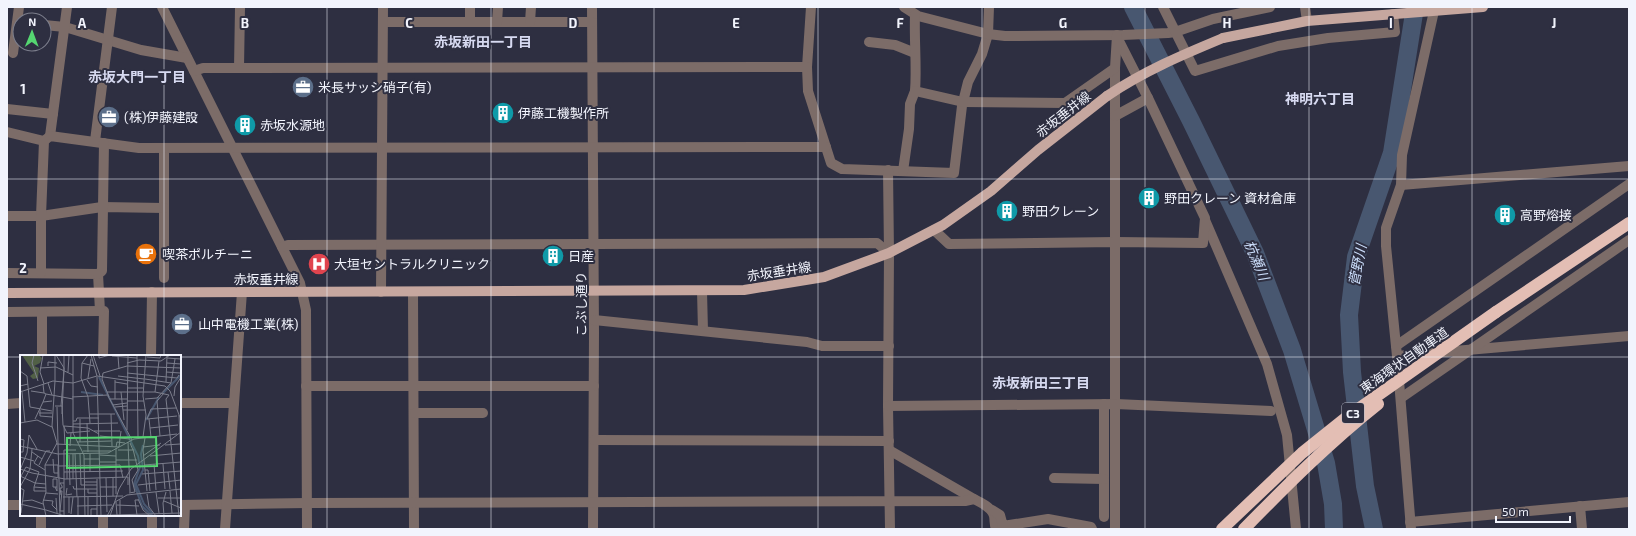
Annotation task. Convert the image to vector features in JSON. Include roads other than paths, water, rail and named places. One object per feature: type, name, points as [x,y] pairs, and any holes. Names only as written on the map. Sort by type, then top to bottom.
[{"type":"highway","name":"東海環状自動車道","points":[[1222,529],[1302,453],[1342,421],[1496,312],[1629,223]]},
{"type":"highway","name":"東海環状自動車道","points":[[1244,529],[1281,491],[1352,425],[1496,312]]},
{"type":"main road","name":"赤坂垂井線","points":[[7,293],[594,292],[744,290],[824,277],[890,253],[943,225],[991,191],[1038,150],[1107,96],[1130,81],[1171,59],[1224,38],[1308,21],[1399,11],[1431,11],[1483,7]]},
{"type":"street","points":[[41,273],[41,216],[47,139],[53,114],[67,7]]},
{"type":"street","points":[[7,274],[98,274],[102,271],[102,207],[99,142],[112,7]]},
{"type":"street","points":[[162,7],[300,283],[306,310],[307,529]]},
{"type":"street","points":[[239,68],[240,7]]},
{"type":"street","points":[[382,292],[383,7]]},
{"type":"street","points":[[470,7],[470,22]]},
{"type":"street","points":[[497,22],[498,7]]},
{"type":"street","points":[[530,22],[531,7]]},
{"type":"street","name":"こぶし通り","points":[[592,7],[594,292],[593,529]]},
{"type":"street","points":[[811,7],[807,66],[808,91],[831,163],[842,169],[954,173],[963,102],[968,82],[982,54],[988,34],[988,7]]},
{"type":"street","points":[[1163,7],[1172,32],[1195,70],[1278,46],[1328,38],[1395,32],[1399,11]]},
{"type":"street","points":[[903,171],[909,129],[910,104],[915,91],[916,68],[913,11],[988,34],[1005,36],[1120,35],[1172,32],[1213,19],[1270,7]]},
{"type":"street","points":[[1305,7],[1308,21]]},
{"type":"street","points":[[1431,11],[1402,155],[1401,185],[1386,228],[1386,246],[1401,398],[1411,526],[1580,506],[1629,502]]},
{"type":"street","points":[[383,22],[592,22]]},
{"type":"street","points":[[52,26],[65,27],[141,50],[187,58]]},
{"type":"street","points":[[1115,529],[1115,68],[1120,35]]},
{"type":"street","points":[[1120,35],[1204,218],[1267,364],[1287,435],[1296,529]]},
{"type":"street","points":[[869,42],[895,45],[915,53]]},
{"type":"street","points":[[194,71],[203,68],[592,68],[807,66]]},
{"type":"street","points":[[915,91],[963,102],[1065,103],[1115,68]]},
{"type":"street","points":[[1115,116],[1148,98]]},
{"type":"street","points":[[7,109],[53,114]]},
{"type":"street","points":[[7,132],[47,139],[99,142],[139,148],[164,149],[383,147],[826,147]]},
{"type":"street","points":[[164,149],[164,278]]},
{"type":"street","points":[[1401,185],[1629,166]]},
{"type":"street","points":[[888,170],[890,253],[888,346],[890,529]]},
{"type":"street","points":[[1396,346],[1629,184]]},
{"type":"street","points":[[7,216],[41,216],[102,207],[164,208]]},
{"type":"street","points":[[934,230],[949,244],[1116,242],[1203,243],[1204,218]]},
{"type":"street","points":[[1401,398],[1629,240]]},
{"type":"street","points":[[282,247],[288,245],[382,244],[877,243],[890,253]]},
{"type":"street","points":[[98,274],[100,311]]},
{"type":"street","points":[[702,290],[703,331]]},
{"type":"street","points":[[151,355],[152,292]]},
{"type":"street","points":[[225,529],[242,292]]},
{"type":"street","points":[[414,292],[414,529]]},
{"type":"street","points":[[7,312],[104,311],[103,355]]},
{"type":"street","points":[[42,312],[42,355]]},
{"type":"street","points":[[594,320],[807,342],[822,346],[888,346]]},
{"type":"street","points":[[1397,356],[1629,336]]},
{"type":"street","points":[[306,386],[594,386]]},
{"type":"street","points":[[7,404],[20,403]]},
{"type":"street","points":[[181,403],[234,403]]},
{"type":"street","points":[[1104,404],[1104,517]]},
{"type":"street","points":[[888,406],[1116,404],[1271,411]]},
{"type":"street","points":[[415,413],[483,413]]},
{"type":"street","points":[[594,440],[889,446],[1000,515],[1004,526],[1048,519],[1091,527],[1092,529]]},
{"type":"street","points":[[1054,478],[1104,479]]},
{"type":"street","points":[[184,529],[182,505],[414,502],[965,502],[974,499]]},
{"type":"street","points":[[7,505],[20,505]]},
{"type":"street","points":[[1580,506],[1582,529]]},
{"type":"street","points":[[990,509],[994,516],[994,525],[996,529]]},
{"type":"street","points":[[41,516],[41,529]]},
{"type":"street","points":[[104,516],[104,529]]},
{"type":"street","points":[[152,516],[152,529]]},
{"type":"waterway","name":"杭瀬川","points":[[1133,7],[1191,121],[1255,253],[1292,350],[1326,463],[1333,504],[1334,529]]},
{"type":"waterway","name":"菅野川","points":[[1374,529],[1365,486],[1352,372],[1349,315],[1356,257],[1392,153],[1415,7]]},
{"type":"place","name":"米長サッシ硝子(有)","points":[[303,87]]},
{"type":"place","name":"伊藤工機製作所","points":[[503,113]]},
{"type":"place","name":"(株)伊藤建設","points":[[109,117]]},
{"type":"place","name":"赤坂水源地","points":[[245,125]]},
{"type":"place","name":"野田クレーン 資材倉庫","points":[[1149,198]]},
{"type":"place","name":"野田クレーン","points":[[1007,211]]},
{"type":"place","name":"高野熔接","points":[[1505,215]]},
{"type":"place","name":"喫茶ポルチーニ","points":[[146,254]]},
{"type":"place","name":"日産","points":[[553,256]]},
{"type":"place","name":"大垣セントラルクリニック","points":[[319,264]]},
{"type":"place","name":"山中電機工業(株)","points":[[182,324]]},
{"type":"district","name":"赤坂新田一丁目","points":[[483,41]]},
{"type":"district","name":"赤坂大門一丁目","points":[[137,76]]},
{"type":"district","name":"神明六丁目","points":[[1320,98]]},
{"type":"district","name":"赤坂新田三丁目","points":[[1041,382]]}]
